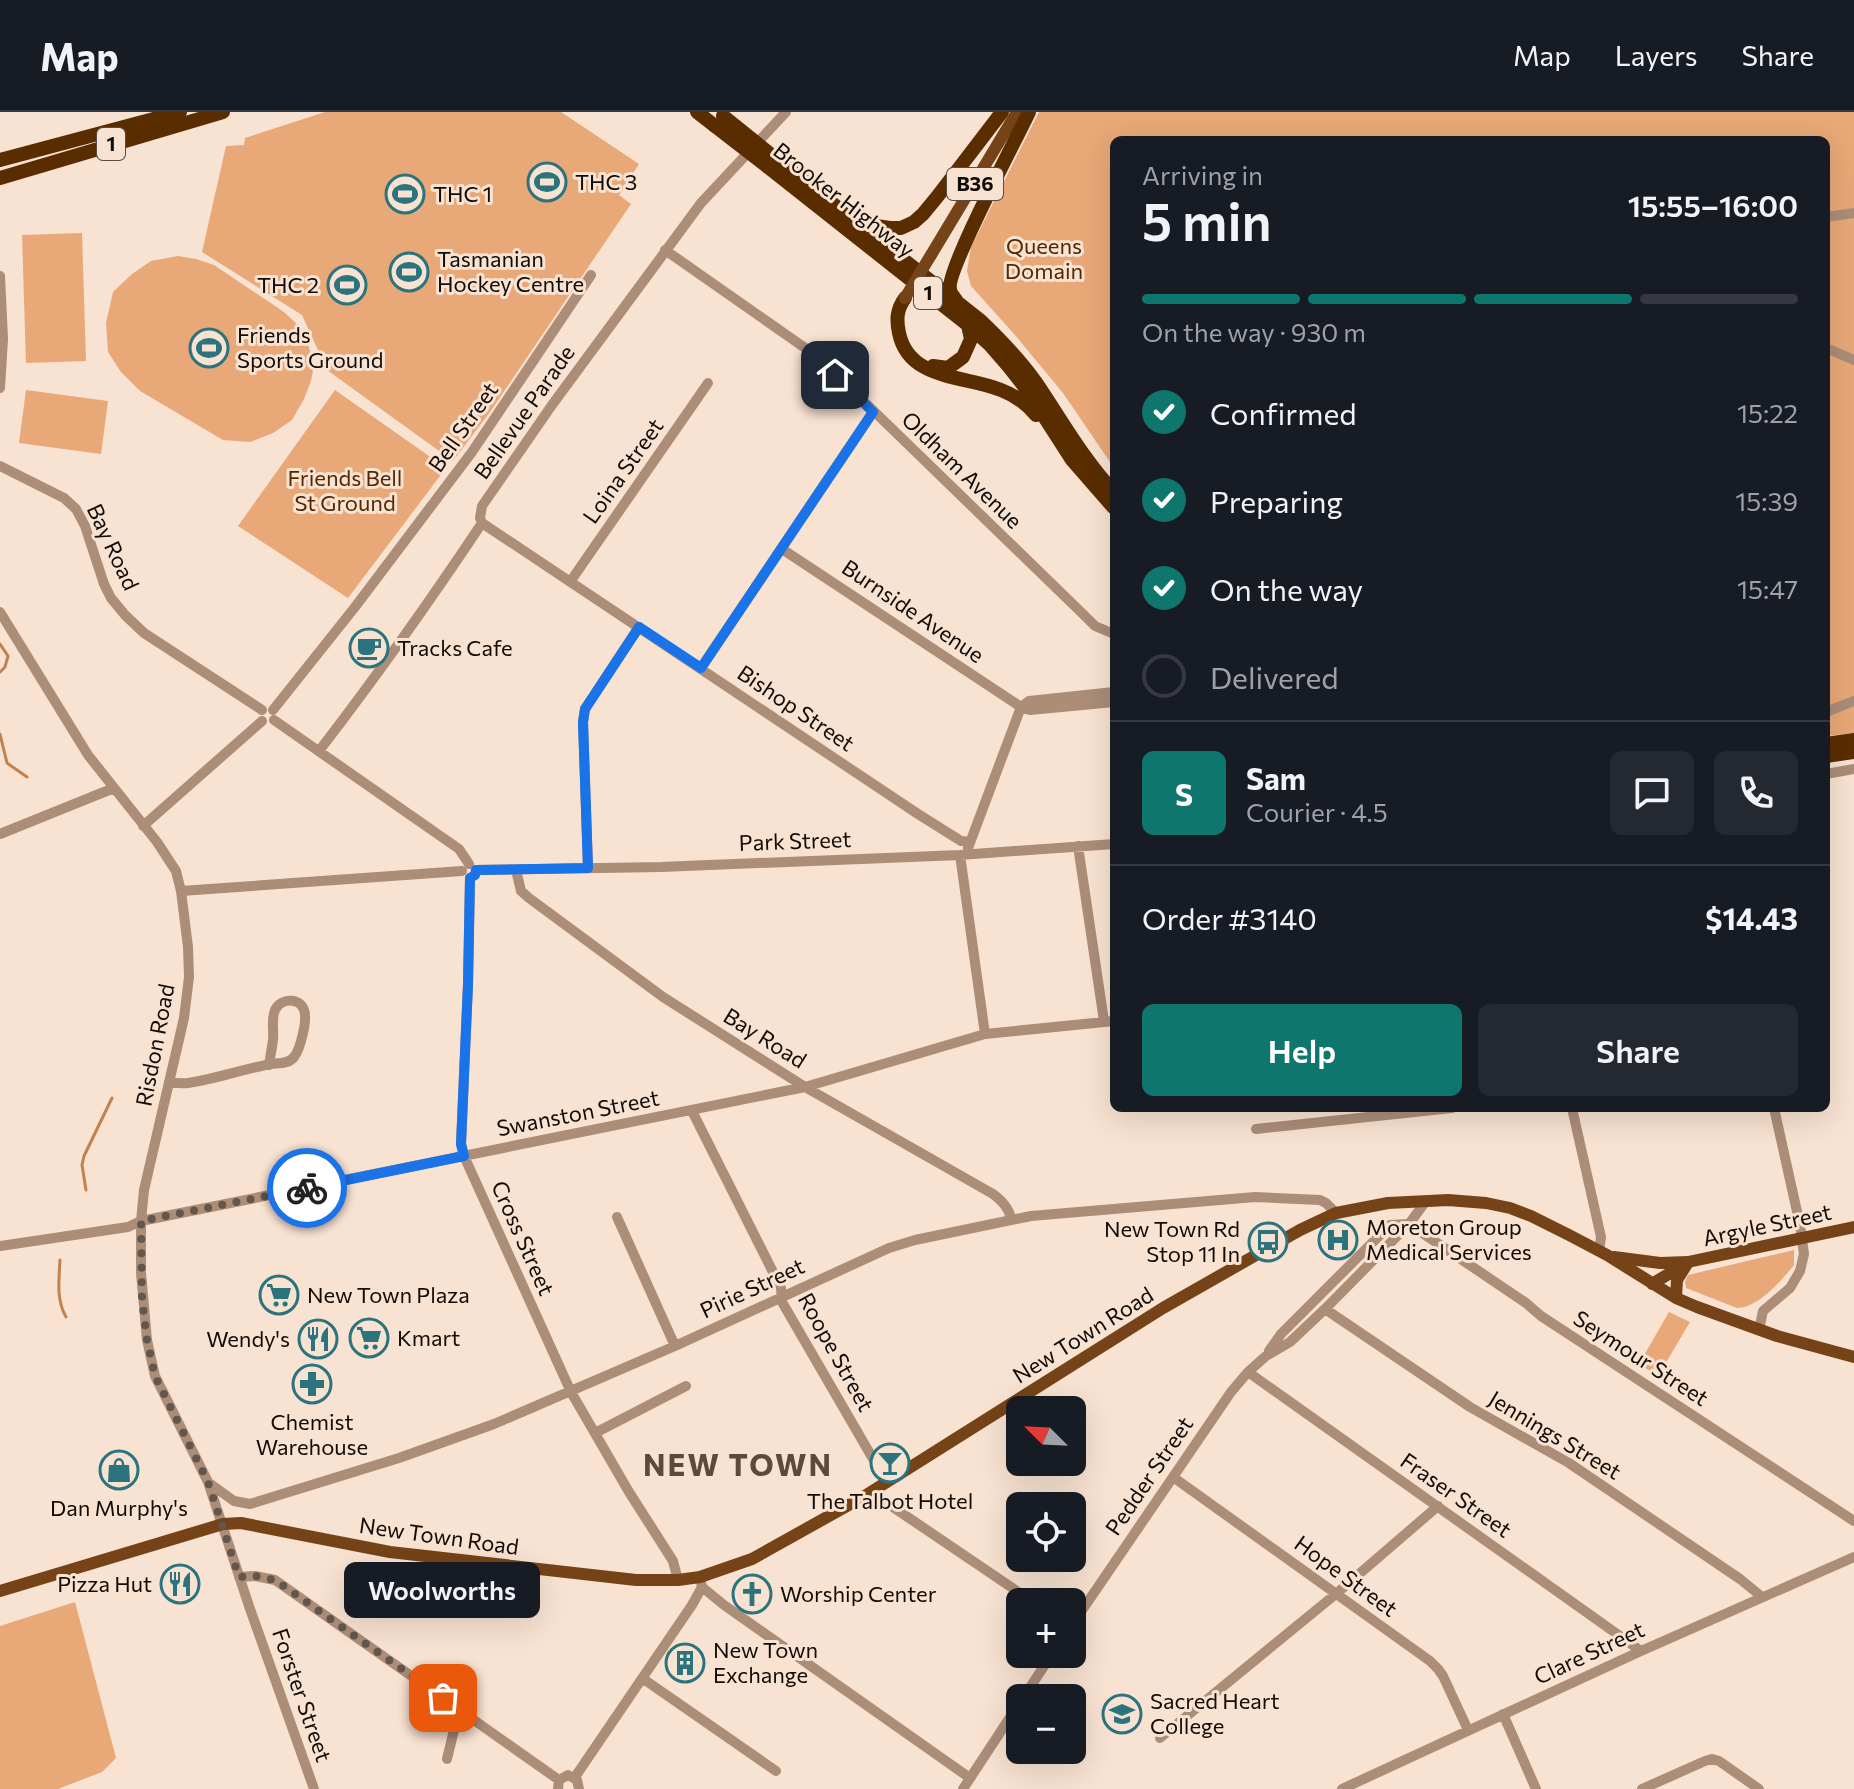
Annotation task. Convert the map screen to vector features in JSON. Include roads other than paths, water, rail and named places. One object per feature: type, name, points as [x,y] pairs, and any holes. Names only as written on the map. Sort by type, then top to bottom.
[{"type":"highway","name":"1","points":[[0,160],[180,112]]},
{"type":"highway","name":"1","points":[[0,178],[223,112]]},
{"type":"highway","name":"Brooker Highway","points":[[697,112],[719,118],[989,344],[1027,390],[1087,479],[1110,504]]},
{"type":"highway","points":[[828,201],[876,226],[901,228],[914,222],[1002,112]]},
{"type":"highway","points":[[963,307],[950,290],[955,267],[1029,112]]},
{"type":"highway","name":"Brooker Highway","points":[[771,162],[828,201],[981,321],[1021,362],[1075,444],[1110,488]]},
{"type":"highway","points":[[905,298],[905,333],[914,351],[928,363],[940,368],[957,363],[968,349],[971,339],[968,325]]},
{"type":"highway","points":[[905,298],[897,315],[899,334],[908,353],[918,364],[939,374],[1002,390],[1017,398],[1031,409],[1054,441],[1062,445]]},
{"type":"highway","points":[[1830,743],[1854,740]]},
{"type":"highway","points":[[1830,755],[1854,752]]},
{"type":"main road","name":"B36","points":[[905,298],[1017,112]]},
{"type":"main road","name":"New Town Road","points":[[0,1591],[223,1524],[241,1523],[390,1552],[636,1580],[701,1582],[752,1559],[881,1486],[1163,1308],[1300,1230],[1336,1213],[1375,1204],[1448,1200],[1510,1208],[1603,1253],[1676,1298],[1759,1330],[1854,1357]]},
{"type":"main road","name":"Argyle Street","points":[[1603,1253],[1660,1263],[1688,1262],[1803,1242],[1854,1227]]},
{"type":"main road","name":"Argyle Street","points":[[1652,1284],[1688,1262]]},
{"type":"main road","points":[[1676,1298],[1677,1280],[1688,1262]]},
{"type":"street","name":"Bellevue Parade","points":[[319,751],[401,641],[482,523],[482,506],[665,250],[708,194],[786,112]]},
{"type":"street","points":[[1830,216],[1854,213]]},
{"type":"street","name":"Oldham Avenue","points":[[665,250],[818,357],[1095,626],[1110,632]]},
{"type":"street","name":"Bell Street","points":[[143,826],[268,715],[355,607],[465,461],[591,275]]},
{"type":"street","points":[[0,276],[3,339],[0,388]]},
{"type":"street","points":[[1830,350],[1854,360]]},
{"type":"street","name":"Loina Street","points":[[570,582],[708,383]]},
{"type":"street","points":[[701,668],[873,412]]},
{"type":"street","name":"Bay Road","points":[[0,466],[64,498],[76,509],[111,598],[144,633],[268,715],[459,849],[469,871]]},
{"type":"street","name":"Bishop Street","points":[[482,523],[918,814],[961,841],[970,842]]},
{"type":"street","name":"Burnside Avenue","points":[[782,549],[1021,707]]},
{"type":"street","name":"Risdon Road","points":[[0,612],[88,755],[176,871],[181,891],[189,977],[184,1018],[144,1190],[141,1221],[142,1299],[155,1376],[208,1482],[223,1524]]},
{"type":"street","points":[[588,868],[585,709],[639,627]]},
{"type":"street","points":[[985,1034],[964,855],[1021,707],[1029,701],[1110,692]]},
{"type":"street","points":[[1830,710],[1854,701]]},
{"type":"street","points":[[1021,707],[1030,710],[1110,702]]},
{"type":"street","points":[[1830,773],[1854,769]]},
{"type":"street","points":[[0,834],[114,788]]},
{"type":"street","name":"Park Street","points":[[181,891],[469,871],[964,855],[1110,844]]},
{"type":"street","points":[[1078,846],[1109,1021]]},
{"type":"street","name":"Bay Road","points":[[516,870],[521,891],[663,997],[805,1087],[993,1194],[1002,1201],[1011,1218]]},
{"type":"street","name":"Cross Street","points":[[469,871],[461,1144],[464,1156],[571,1392],[673,1561],[678,1580]]},
{"type":"street","points":[[169,1082],[184,1084],[289,1062],[299,1048],[305,1020],[304,1010],[298,1003],[290,1000],[276,1007],[269,1065]]},
{"type":"street","name":"Swanston Street","points":[[0,1246],[128,1227],[141,1221],[805,1087],[985,1034],[1109,1021]]},
{"type":"street","name":"Roope Street","points":[[692,1111],[781,1288],[782,1302],[881,1486],[884,1501],[1012,1588]]},
{"type":"street","points":[[1256,1129],[1415,1112]]},
{"type":"street","points":[[1573,1112],[1603,1253]]},
{"type":"street","points":[[1759,1330],[1763,1311],[1790,1288],[1803,1263],[1803,1242],[1775,1112]]},
{"type":"street","name":"Pirie Street","points":[[208,1482],[234,1501],[250,1504],[399,1458],[571,1392],[889,1248],[915,1240],[1011,1218],[1255,1197],[1320,1200],[1336,1213]]},
{"type":"street","name":"Pedder Street","points":[[1086,1604],[1231,1392],[1266,1356],[1290,1342],[1325,1309],[1409,1224],[1426,1201]]},
{"type":"street","points":[[617,1217],[675,1346]]},
{"type":"street","name":"Pedder Street","points":[[1266,1356],[1297,1317],[1390,1225],[1409,1224]]},
{"type":"street","name":"Seymour Street","points":[[1409,1224],[1541,1316],[1854,1521]]},
{"type":"street","name":"Jennings Street","points":[[1325,1309],[1470,1407],[1569,1463],[1762,1597]]},
{"type":"street","name":"Fraser Street","points":[[1248,1372],[1641,1651]]},
{"type":"street","points":[[595,1433],[686,1386]]},
{"type":"street","name":"Hope Street","points":[[1173,1477],[1438,1669],[1468,1730]]},
{"type":"street","points":[[1160,1738],[1438,1506]]},
{"type":"street","name":"Forster Street","points":[[223,1524],[314,1789]]},
{"type":"street","name":"Clare Street","points":[[1342,1789],[1854,1557]]},
{"type":"street","points":[[239,1577],[275,1580],[558,1784],[565,1776],[575,1777]]},
{"type":"street","points":[[575,1777],[692,1605],[701,1582],[724,1605],[970,1778]]},
{"type":"street","points":[[642,1678],[776,1771]]},
{"type":"street","points":[[447,1759],[455,1726],[463,1713]]},
{"type":"street","points":[[1503,1714],[1536,1789]]},
{"type":"street","points":[[963,1789],[1006,1724]]},
{"type":"street","points":[[1642,1789],[1712,1759],[1759,1789]]},
{"type":"street","points":[[575,1777],[579,1789]]},
{"type":"waterway","points":[[0,644],[8,656],[0,672]]},
{"type":"waterway","points":[[0,734],[7,763],[27,777]]},
{"type":"waterway","points":[[86,1190],[82,1165],[84,1156],[112,1098]]},
{"type":"waterway","points":[[60,1260],[59,1297],[66,1317]]},
{"type":"place","name":"THC 3","points":[[547,182]]},
{"type":"place","name":"THC 1","points":[[405,194]]},
{"type":"place","name":"Tasmanian Hockey Centre","points":[[409,272]]},
{"type":"place","name":"THC 2","points":[[347,285]]},
{"type":"place","name":"Friends Sports Ground","points":[[209,348]]},
{"type":"place","name":"Tracks Cafe","points":[[369,648]]},
{"type":"place","name":"Moreton Group Medical Services","points":[[1338,1240]]},
{"type":"place","name":"New Town Rd Stop 11 In","points":[[1268,1242]]},
{"type":"place","name":"New Town Plaza","points":[[279,1295]]},
{"type":"place","name":"Kmart","points":[[369,1338]]},
{"type":"place","name":"Wendy's","points":[[318,1339]]},
{"type":"place","name":"Chemist Warehouse","points":[[312,1384]]},
{"type":"place","name":"The Talbot Hotel","points":[[890,1463]]},
{"type":"place","name":"Dan Murphy's","points":[[119,1470]]},
{"type":"place","name":"Pizza Hut","points":[[180,1584]]},
{"type":"place","name":"Worship Center","points":[[752,1594]]},
{"type":"place","name":"New Town Exchange","points":[[685,1663]]},
{"type":"place","name":"Woolworths","points":[[443,1698]]},
{"type":"place","name":"Sacred Heart College","points":[[1122,1714]]},
{"type":"district","name":"NEW TOWN","points":[[738,1466]]},
{"type":"park label","name":"Queens Domain","points":[[1044,258]]},
{"type":"park label","name":"Friends Bell St Ground","points":[[345,490]]}]
